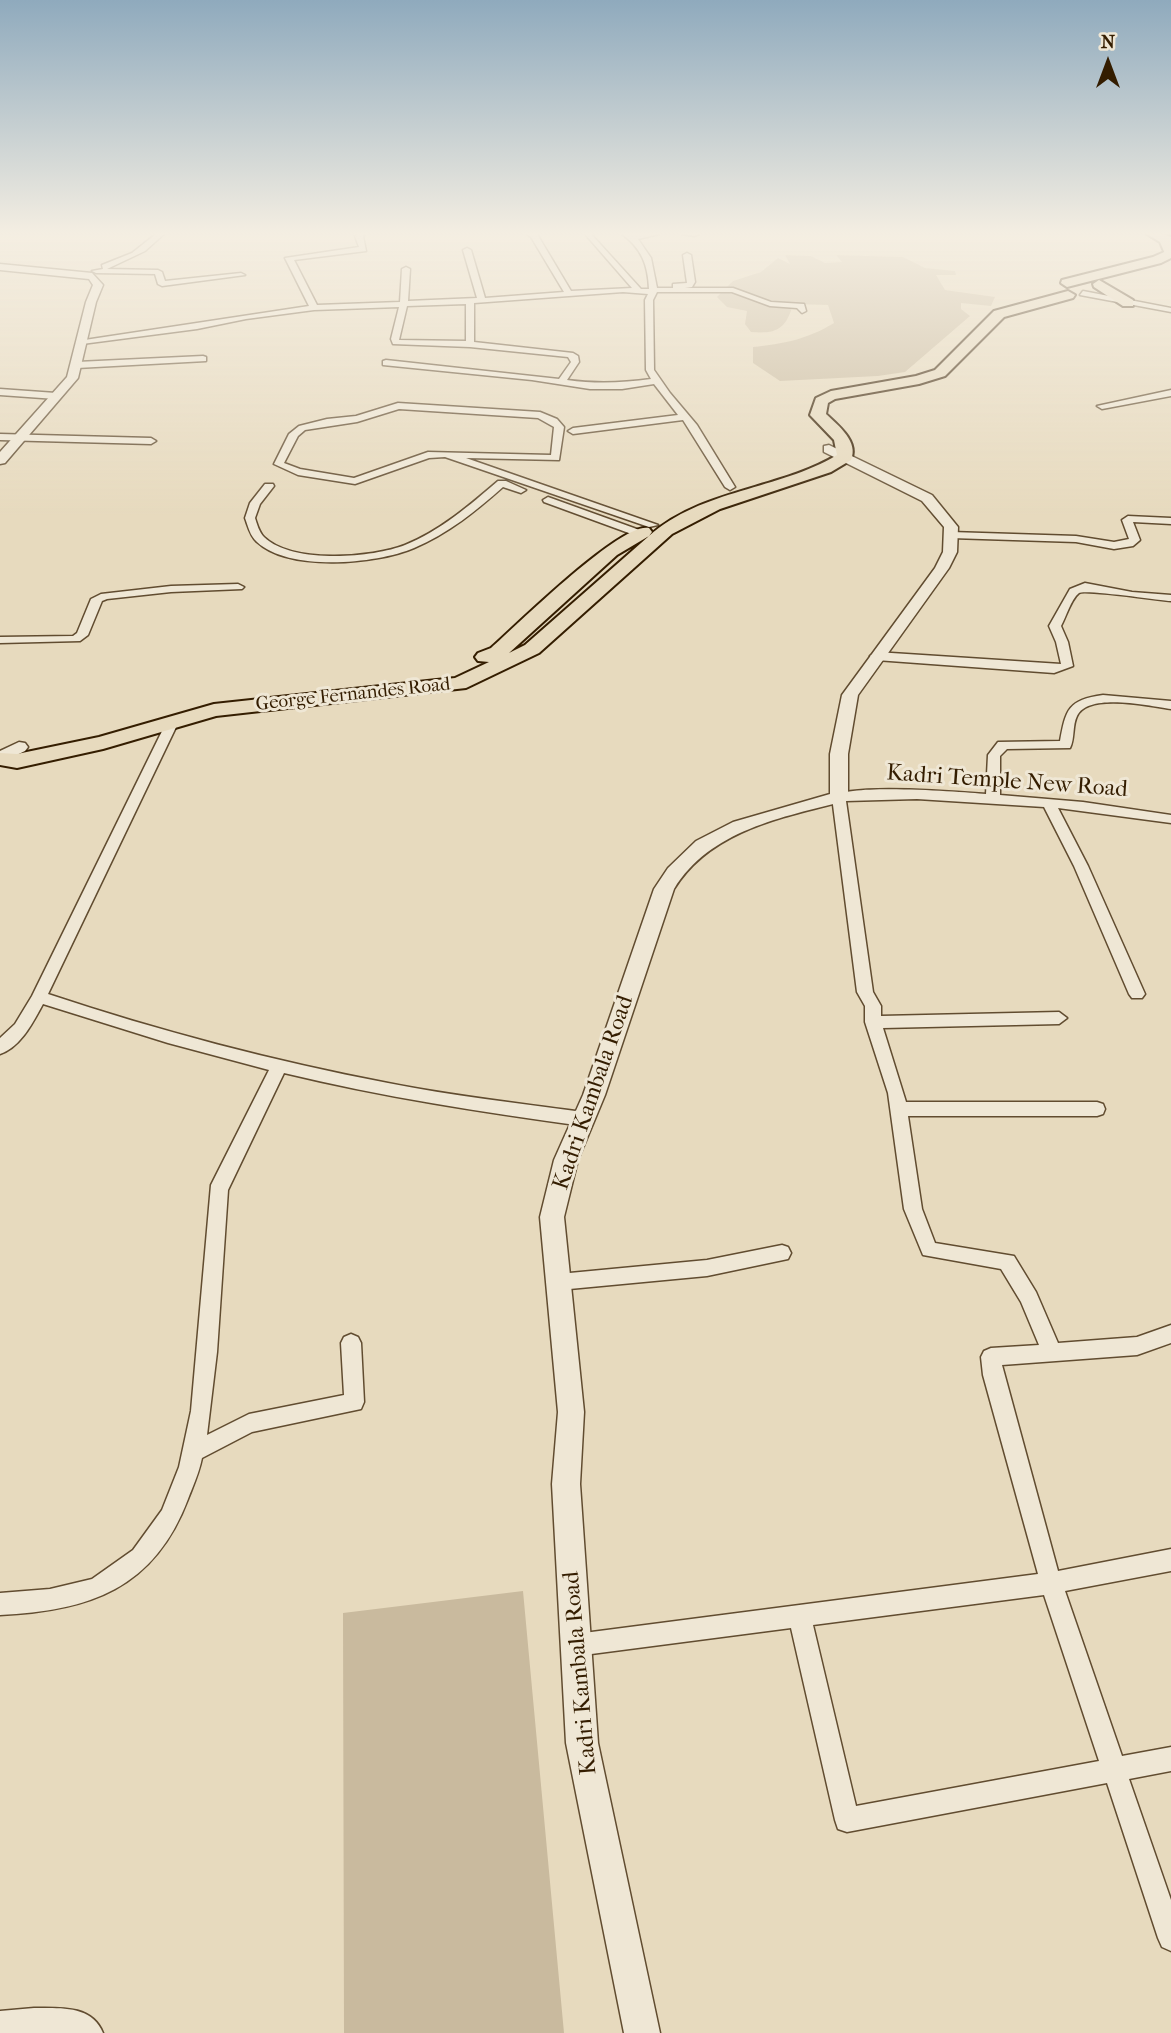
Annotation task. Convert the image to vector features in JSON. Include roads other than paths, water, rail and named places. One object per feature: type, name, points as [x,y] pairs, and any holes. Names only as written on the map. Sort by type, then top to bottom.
[{"type":"main road","points":[[968,329],[918,372],[899,378],[821,389],[808,394],[801,407],[837,453],[847,449],[844,442],[818,415],[821,401],[831,395],[908,383],[940,373],[984,329]]},
{"type":"main road","name":"George Fernandes Road","points":[[9,747],[81,737],[164,712],[233,696],[451,670],[498,652],[611,551],[698,499],[730,487],[804,467],[837,453]]},
{"type":"main road","name":"George Fernandes Road","points":[[0,759],[17,761],[103,743],[214,710],[459,684],[532,649],[666,530],[714,505],[824,469],[837,453]]},
{"type":"main road","points":[[564,592],[586,599]]},
{"type":"street","points":[[0,460],[72,378],[85,329]]},
{"type":"street","points":[[82,341],[182,329]]},
{"type":"street","points":[[397,329],[394,339],[396,342],[470,344],[570,355],[575,358],[575,362],[562,382]]},
{"type":"street","points":[[470,329],[470,344]]},
{"type":"street","points":[[650,329],[650,370],[685,417],[730,487]]},
{"type":"street","points":[[77,365],[203,359]]},
{"type":"street","points":[[386,363],[606,387],[656,381]]},
{"type":"street","points":[[0,392],[56,397]]},
{"type":"street","points":[[1102,406],[1171,393]]},
{"type":"street","points":[[446,454],[556,458],[559,428],[554,421],[540,415],[418,405],[398,406],[357,419],[302,428],[294,434],[279,464],[298,472],[355,481],[428,455],[446,454],[647,530]]},
{"type":"street","points":[[573,431],[685,417]]},
{"type":"street","points":[[0,437],[151,441]]},
{"type":"street","points":[[837,453],[927,498],[951,527],[950,552],[942,568],[850,695],[839,754],[839,797],[865,992],[873,1006],[873,1022],[896,1093],[913,1209],[929,1250],[1007,1262],[1029,1298],[1052,1352]]},
{"type":"street","points":[[269,486],[254,503],[250,518],[263,542],[292,555],[353,559],[408,548],[449,524],[502,483],[647,530]]},
{"type":"street","points":[[951,535],[1076,538],[1096,544],[1129,544],[1135,540],[1127,520],[1171,521]]},
{"type":"street","points":[[876,656],[1054,669],[1067,666],[1062,642],[1055,626],[1074,591],[1084,586],[1132,595],[1171,598]]},
{"type":"street","points":[[0,640],[76,639],[82,635],[97,599],[105,596],[171,589],[238,587]]},
{"type":"street","points":[[993,799],[994,755],[1003,745],[1065,745],[1071,714],[1077,705],[1093,699],[1171,705]]},
{"type":"street","points":[[0,1048],[21,1028],[39,997],[172,723]]},
{"type":"street","points":[[0,759],[9,747]]},
{"type":"street","name":"Kadri Temple New Road","points":[[839,797],[879,793],[993,799],[1107,807],[1171,819]]},
{"type":"street","name":"Kadri Kambala Road","points":[[642,2033],[582,1743],[566,1484],[571,1412],[552,1217],[566,1160],[664,889],[674,873],[685,859],[720,837],[775,815],[839,797]]},
{"type":"street","points":[[1049,803],[1081,866],[1137,993]]},
{"type":"street","points":[[39,997],[124,1026],[279,1066],[391,1090],[583,1119]]},
{"type":"street","points":[[873,1022],[1059,1018]]},
{"type":"street","points":[[0,1604],[47,1600],[98,1587],[127,1570],[147,1553],[164,1530],[195,1451],[203,1397],[219,1187],[279,1066]]},
{"type":"street","points":[[898,1109],[1097,1109]]},
{"type":"street","points":[[559,1282],[707,1268],[782,1253]]},
{"type":"street","points":[[1171,1334],[1137,1346],[991,1357],[993,1376],[1051,1583],[1171,1938]]},
{"type":"street","points":[[195,1451],[248,1423],[354,1402],[351,1343]]},
{"type":"street","points":[[576,1645],[1051,1583],[1171,1560]]},
{"type":"street","points":[[799,1615],[847,1820],[1171,1759]]},
{"type":"street","points":[[0,2024],[74,2022],[90,2033]]}]
